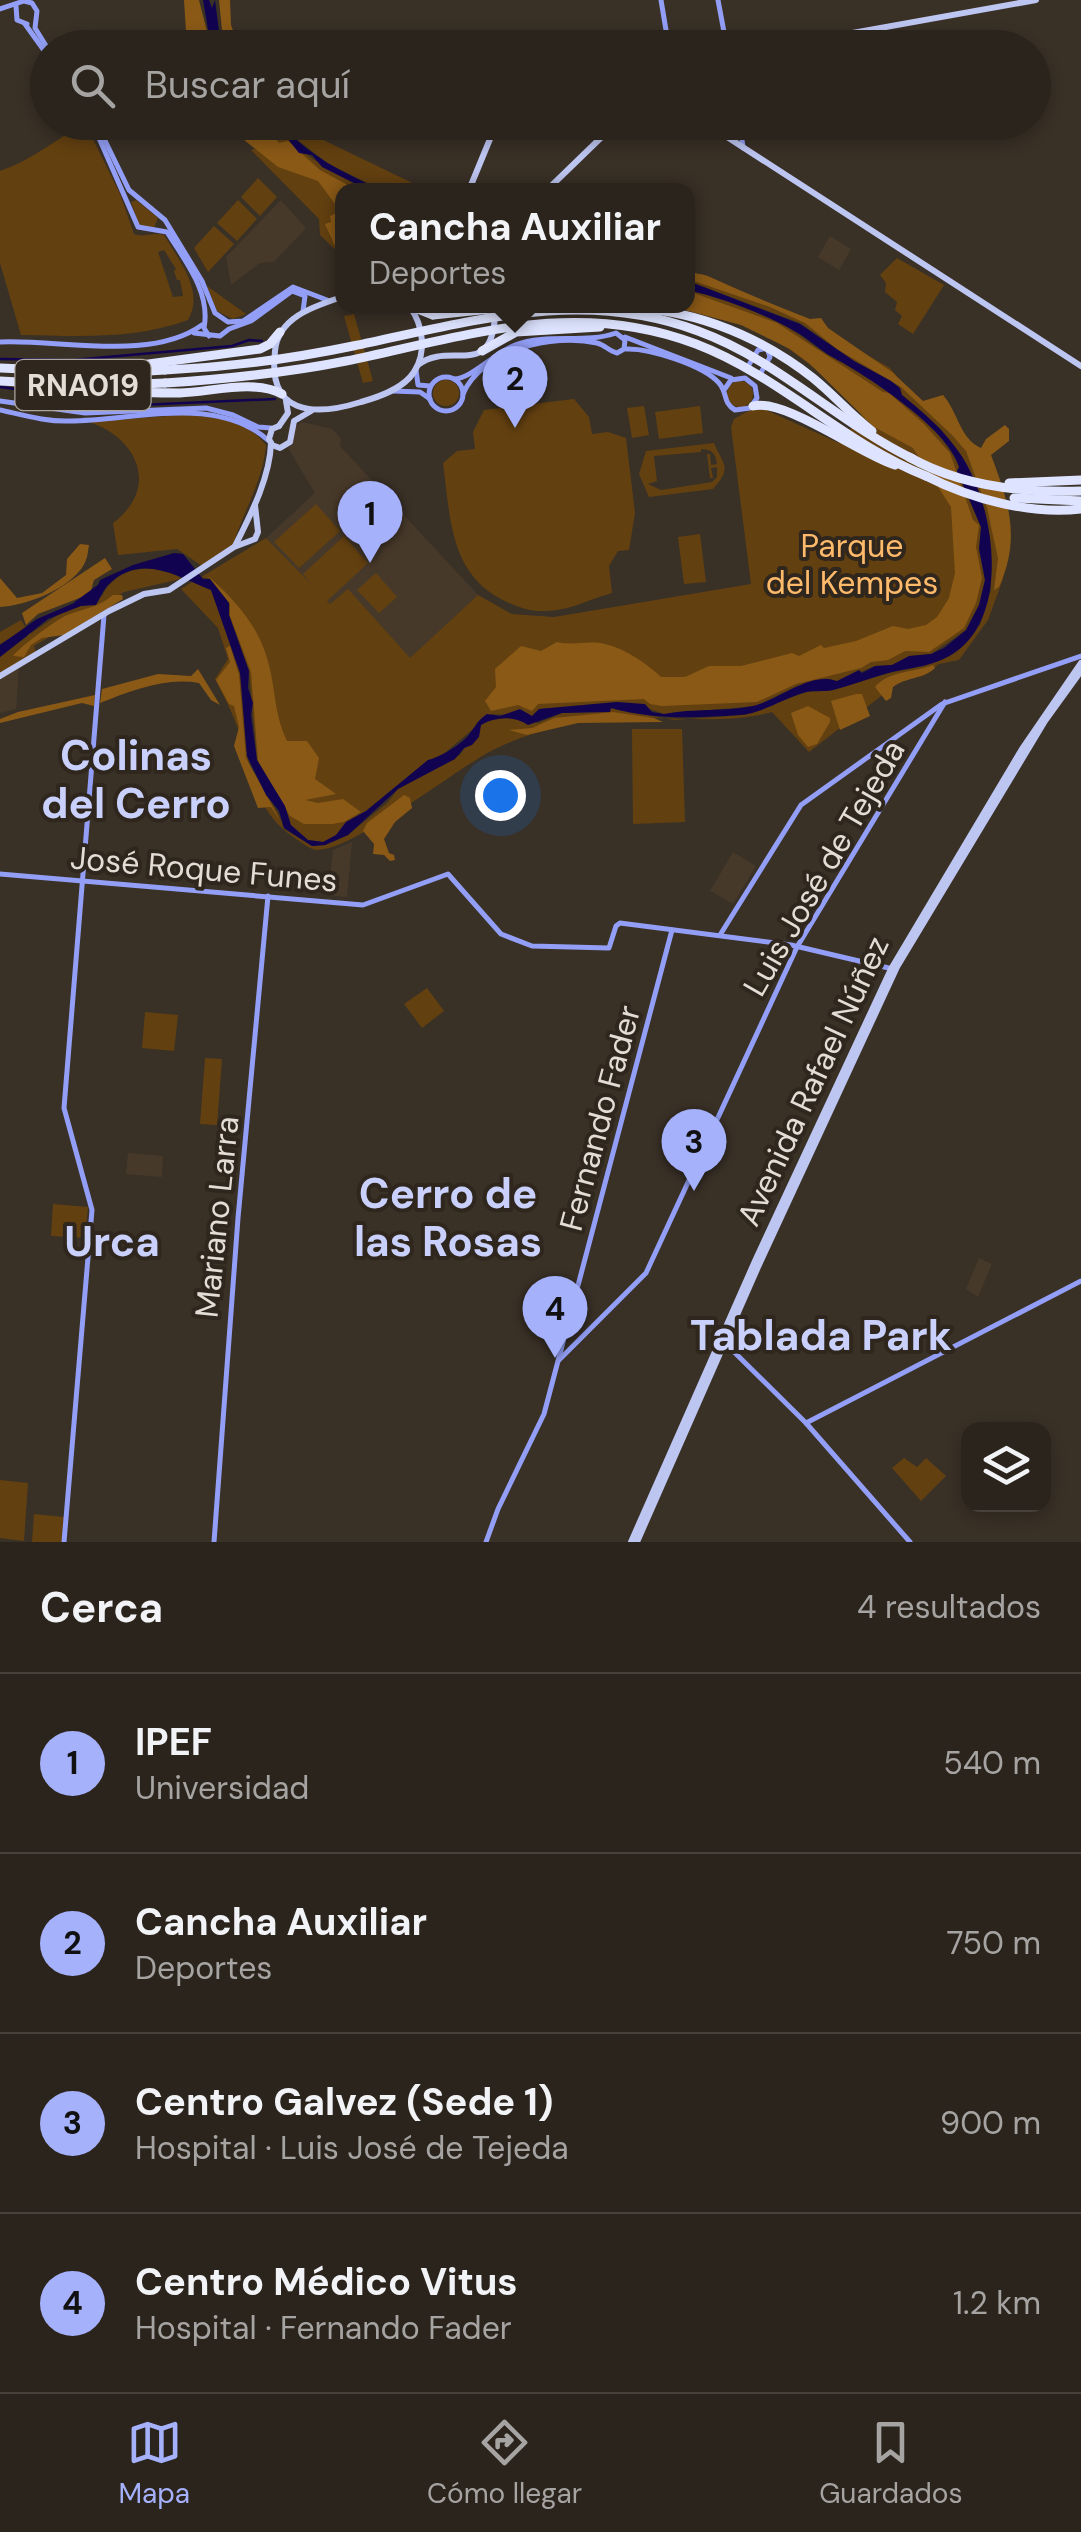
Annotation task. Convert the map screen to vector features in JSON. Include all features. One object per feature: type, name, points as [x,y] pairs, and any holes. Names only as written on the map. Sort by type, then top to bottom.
[{"type":"highway","name":"RNA019","points":[[0,368],[165,370],[304,355],[505,313]]},
{"type":"highway","name":"RNA019","points":[[622,313],[668,321],[728,344],[768,365],[910,464]]},
{"type":"highway","points":[[661,313],[684,316],[742,335],[767,348],[821,384],[910,464]]},
{"type":"highway","name":"RNA019","points":[[0,381],[165,384],[290,370],[527,323],[575,321],[642,328],[686,340],[731,359],[859,443],[928,472],[1003,499],[1081,501]]},
{"type":"highway","points":[[482,351],[516,332],[642,328]]},
{"type":"highway","points":[[89,372],[262,348],[280,332]]},
{"type":"highway","points":[[53,384],[161,392],[266,388],[283,396]]},
{"type":"highway","points":[[753,406],[764,404],[786,412],[884,462],[910,464]]},
{"type":"highway","name":"RNA019","points":[[928,472],[992,483],[1081,491]]},
{"type":"highway","points":[[992,483],[1081,480]]},
{"type":"highway","points":[[1003,499],[1048,510],[1081,509]]},
{"type":"main road","points":[[661,0],[666,30]]},
{"type":"main road","points":[[718,0],[724,30]]},
{"type":"main road","points":[[869,30],[1036,0]]},
{"type":"main road","points":[[0,9],[24,1],[32,4],[37,11],[36,30]]},
{"type":"main road","points":[[16,6],[17,20]]},
{"type":"main road","points":[[0,9],[30,30]]},
{"type":"main road","points":[[25,24],[34,20]]},
{"type":"main road","points":[[102,140],[138,227],[167,232],[196,280],[206,307],[205,322],[210,336]]},
{"type":"main road","points":[[103,140],[127,186],[160,216],[200,278],[224,332]]},
{"type":"main road","points":[[472,183],[490,140]]},
{"type":"main road","points":[[554,183],[598,140]]},
{"type":"main road","points":[[731,140],[1081,366]]},
{"type":"main road","points":[[742,140],[743,148]]},
{"type":"main road","points":[[128,203],[136,198]]},
{"type":"main road","points":[[158,228],[160,216]]},
{"type":"main road","points":[[186,334],[211,316],[230,322],[246,320],[293,287],[321,299],[335,298]]},
{"type":"main road","points":[[1,341],[137,345],[198,332],[218,337],[248,323],[292,291],[300,291],[306,298],[306,307],[280,332],[275,344],[274,371],[288,411],[269,434],[270,461],[255,506],[234,547]]},
{"type":"main road","points":[[301,314],[335,300]]},
{"type":"main road","points":[[270,461],[280,448],[289,444],[295,419],[310,411],[349,406],[406,382],[422,350],[413,313]]},
{"type":"main road","points":[[416,368],[432,356],[466,357],[482,351],[492,335],[494,313]]},
{"type":"main road","points":[[416,368],[418,385],[425,387],[443,377],[464,379],[488,359],[522,343],[616,333],[722,377],[748,378],[757,389]]},
{"type":"main road","points":[[606,348],[608,336]]},
{"type":"main road","points":[[624,337],[624,349]]},
{"type":"main road","points":[[390,391],[420,392],[436,407],[448,410],[458,405],[478,373],[522,348],[564,342],[600,343],[613,353],[640,348],[682,363],[718,381],[726,402],[732,409],[743,411],[753,406],[757,379],[770,357],[767,348],[758,350],[746,370],[724,390]]},
{"type":"main road","points":[[454,379],[463,394]]},
{"type":"main road","points":[[430,400],[432,385]]},
{"type":"main road","points":[[283,396],[298,408],[310,411]]},
{"type":"main road","points":[[0,401],[86,413],[206,408],[262,428],[277,427],[290,433]]},
{"type":"main road","points":[[0,410],[66,422],[210,414],[239,423],[280,448]]},
{"type":"main road","points":[[0,676],[138,596],[174,586],[258,536],[255,506]]},
{"type":"main road","points":[[242,529],[251,523],[257,527]]},
{"type":"main road","points":[[242,529],[248,540]]},
{"type":"main road","points":[[64,1542],[92,1210],[64,1111],[104,615]]},
{"type":"main road","points":[[720,935],[797,808],[945,702],[1081,656]]},
{"type":"main road","name":"Avenida Rafael Núñez","points":[[634,1542],[894,968],[1034,730],[1081,667]]},
{"type":"main road","name":"Luis José de Tejeda","points":[[559,1360],[646,1273],[797,947],[945,702]]},
{"type":"main road","name":"José Roque Funes","points":[[0,874],[363,906],[448,874],[501,934],[530,946],[609,948],[617,924],[672,930]]},
{"type":"main road","name":"Mariano Larra","points":[[214,1542],[268,896]]},
{"type":"main road","points":[[672,930],[797,947],[894,968]]},
{"type":"main road","name":"Fernando Fader","points":[[486,1542],[544,1414],[672,930]]},
{"type":"main road","points":[[806,1423],[1081,1281]]},
{"type":"main road","points":[[722,1343],[806,1423],[910,1542]]},
{"type":"shaded area","points":[[184,0],[199,0],[207,30],[186,30]]},
{"type":"shaded area","points":[[203,0],[209,0],[212,8],[215,0],[219,30],[208,30]]},
{"type":"shaded area","points":[[219,0],[230,0],[233,30],[222,30]]},
{"type":"shaded area","points":[[244,140],[288,141],[320,170],[344,183],[335,183],[335,204],[318,181],[278,167]]},
{"type":"shaded area","points":[[289,140],[297,140],[326,162],[366,183],[354,183],[322,167],[312,155],[299,153]]},
{"type":"shaded area","points":[[281,200],[306,228],[274,262],[260,263],[231,285],[226,257]]},
{"type":"shaded area","points":[[335,214],[335,245],[325,224],[331,222],[330,216]]},
{"type":"shaded area","points":[[830,236],[851,249],[839,270],[818,257]]},
{"type":"shaded area","points":[[695,273],[810,319],[821,318],[828,328],[892,372],[923,401],[943,395],[968,438],[981,448],[986,439],[1005,425],[1009,429],[1009,441],[991,455],[1003,489],[1011,536],[999,587],[994,590],[998,558],[987,508],[966,451],[901,387],[837,349],[805,323],[695,281]]},
{"type":"shaded area","points":[[695,284],[800,324],[900,388],[902,395],[955,446],[982,501],[992,556],[985,610],[974,633],[957,651],[933,663],[833,690],[803,693],[747,714],[675,717],[611,708],[610,712],[562,713],[528,725],[511,719],[493,720],[481,725],[479,737],[455,759],[398,789],[348,835],[312,846],[284,828],[279,811],[266,795],[247,756],[240,673],[211,590],[159,570],[133,570],[108,585],[96,605],[81,606],[48,619],[0,657],[0,645],[37,619],[95,594],[100,580],[133,565],[183,554],[229,603],[229,615],[249,671],[257,760],[285,806],[291,825],[308,840],[323,842],[428,760],[462,741],[487,714],[500,716],[520,709],[532,716],[539,709],[617,702],[645,704],[652,712],[664,714],[742,708],[763,703],[805,683],[837,681],[859,670],[862,673],[944,648],[966,630],[979,605],[985,580],[979,549],[981,527],[957,471],[956,459],[932,428],[864,376],[801,335],[695,292]]},
{"type":"shaded area","points":[[695,294],[777,323],[889,393],[950,453],[973,520],[979,525],[976,547],[982,578],[964,628],[929,652],[905,651],[888,660],[796,684],[757,702],[662,706],[644,699],[538,704],[532,711],[518,705],[491,711],[485,701],[496,687],[495,669],[521,646],[541,651],[557,642],[605,644],[635,657],[661,677],[685,677],[709,666],[741,666],[792,653],[799,656],[821,645],[824,648],[856,641],[893,626],[908,629],[926,625],[937,617],[949,598],[955,573],[951,507],[913,448],[874,427],[790,349],[741,325],[695,313]]},
{"type":"shaded area","points":[[302,422],[332,429],[341,439],[340,446],[478,595],[410,659],[348,590],[330,604],[266,538],[315,493],[288,448],[295,427]]},
{"type":"shaded area","points":[[80,544],[89,545],[87,556],[72,579],[36,599],[0,607],[0,578],[17,598],[42,593],[66,575],[67,559]]},
{"type":"shaded area","points":[[105,558],[112,569],[94,580],[90,594],[38,614],[26,625],[22,613]]},
{"type":"shaded area","points":[[208,576],[235,603],[257,634],[267,658],[287,741],[307,741],[319,758],[315,779],[336,794],[305,800],[318,803],[343,799],[361,812],[332,824],[304,824],[290,816],[258,761],[251,672],[230,616],[230,604]]},
{"type":"shaded area","points":[[113,595],[122,595],[123,599],[64,635],[42,638],[31,645],[24,657],[13,656],[57,621]]},
{"type":"shaded area","points":[[230,646],[239,675],[246,758],[280,820],[271,807],[258,808],[234,746],[239,727],[234,706],[216,680],[230,662],[226,648]]},
{"type":"shaded area","points":[[933,665],[931,672],[893,687],[891,698],[886,701],[875,687],[895,675]]},
{"type":"shaded area","points":[[19,667],[16,709],[0,713],[0,678]]},
{"type":"shaded area","points":[[198,669],[220,705],[211,700],[199,683],[186,682],[148,686],[100,703],[102,689],[158,674],[191,676]]},
{"type":"shaded area","points":[[862,694],[870,716],[840,730],[831,701]]},
{"type":"shaded area","points":[[95,695],[94,706],[82,703],[0,723],[0,719],[18,712]]},
{"type":"shaded area","points":[[808,706],[830,718],[830,722],[817,744],[808,747],[798,735],[791,713]]},
{"type":"shaded area","points":[[613,712],[663,722],[578,723],[527,735],[509,730],[532,728],[554,718]]},
{"type":"shaded area","points":[[404,795],[410,798],[412,808],[395,822],[384,839],[389,853],[394,855],[395,860],[390,861],[384,855],[373,854],[374,844],[363,831],[367,823]]},
{"type":"shaded area","points":[[352,842],[347,897],[328,895],[333,850]]},
{"type":"shaded area","points":[[733,852],[756,866],[733,904],[710,891]]},
{"type":"shaded area","points":[[128,1153],[163,1156],[162,1177],[126,1174]]},
{"type":"shaded area","points":[[979,1258],[992,1264],[978,1297],[966,1289]]},
{"type":"green space","points":[[57,140],[93,140],[120,194],[134,234],[164,235],[188,276],[194,298],[188,320],[126,334],[21,335],[0,263],[0,171]],"holes":[[[164,250],[180,280],[183,296],[173,297],[158,252]]]},
{"type":"green space","points":[[289,140],[354,183],[335,183],[335,249],[320,235],[319,219],[251,150]]},
{"type":"green space","points":[[298,140],[324,140],[413,183],[368,183],[329,164]]},
{"type":"green space","points":[[258,178],[277,197],[260,216],[241,197]]},
{"type":"green space","points":[[136,200],[158,218],[154,228],[140,227],[131,202]]},
{"type":"green space","points":[[238,200],[257,219],[237,241],[217,223]]},
{"type":"green space","points":[[214,226],[234,244],[208,272],[194,248]]},
{"type":"green space","points":[[897,258],[944,285],[913,334],[898,324],[902,316],[895,310],[897,302],[885,292],[886,283],[880,275]]},
{"type":"green space","points":[[695,277],[792,312],[890,368],[923,401],[950,411],[1003,538],[1003,579],[988,620],[959,660],[939,664],[923,676],[903,679],[809,752],[772,712],[732,718],[688,719],[744,715],[809,691],[830,691],[925,666],[980,625],[991,590],[990,541],[963,458],[940,428],[891,381],[854,361],[800,323],[695,284]]},
{"type":"green space","points":[[207,286],[246,314],[233,319],[217,311]]},
{"type":"green space","name":"Parque del Kempes","points":[[695,292],[784,325],[887,390],[938,434],[951,451],[981,527],[979,549],[985,580],[979,605],[966,630],[931,654],[875,666],[836,682],[830,679],[793,688],[756,706],[664,714],[617,702],[539,709],[532,716],[491,714],[441,756],[428,760],[366,811],[346,822],[337,835],[323,842],[308,840],[290,825],[285,806],[257,760],[249,671],[229,615],[229,603],[210,579],[201,577],[266,538],[312,585],[303,574],[344,536],[368,563],[327,601],[330,604],[348,589],[410,658],[478,595],[512,614],[554,617],[751,584],[731,427],[734,419],[757,406],[839,443],[863,413],[788,348],[737,324],[695,313]]},
{"type":"green space","points":[[354,314],[373,381],[363,383],[344,316]]},
{"type":"green space","points":[[446,380],[455,384],[459,393],[455,402],[446,406],[437,402],[433,393],[437,384]]},
{"type":"green space","points":[[740,381],[749,385],[753,394],[749,403],[740,407],[731,403],[727,394],[731,385]]},
{"type":"green space","points":[[574,399],[589,417],[592,434],[608,432],[626,438],[635,513],[629,550],[618,551],[609,566],[612,593],[562,609],[528,609],[506,602],[471,574],[455,540],[443,463],[457,451],[475,449],[473,432],[484,410]]},
{"type":"green space","points":[[644,406],[649,435],[632,438],[627,408]]},
{"type":"green space","points":[[700,406],[703,433],[659,439],[655,412]]},
{"type":"green space","points":[[182,415],[239,425],[266,445],[257,484],[233,545],[202,566],[177,549],[118,555],[113,523],[136,495],[137,465],[120,440],[89,422]]},
{"type":"green space","points":[[714,443],[724,471],[713,489],[649,497],[639,474],[646,451]],"holes":[[[705,449],[713,453],[717,464],[711,465],[707,454],[710,478],[711,468],[717,467],[717,477],[712,482],[661,490],[648,484],[657,481],[654,456]]]},
{"type":"green space","points":[[316,504],[340,531],[299,568],[274,542]]},
{"type":"green space","points":[[700,534],[706,582],[684,584],[678,537]]},
{"type":"green space","points":[[170,558],[188,564],[189,570],[183,577],[177,575],[181,579],[124,592],[34,646],[36,654],[0,675],[0,657],[28,636],[25,629],[0,644],[0,632],[21,620],[30,634],[61,613],[102,596],[116,579],[134,570],[175,574],[165,562]]},
{"type":"green space","points":[[376,573],[397,597],[379,613],[357,590]]},
{"type":"green space","points":[[192,582],[211,590],[240,672],[250,767],[284,829],[312,846],[348,835],[398,789],[460,755],[481,725],[490,720],[516,717],[538,723],[562,713],[610,708],[664,718],[598,719],[523,737],[478,759],[355,837],[316,850],[283,829],[264,806],[253,780],[235,720],[215,679],[228,659],[218,628],[181,589]]},
{"type":"green space","points":[[632,729],[682,729],[685,822],[633,824]]},
{"type":"green space","points":[[427,988],[444,1011],[422,1028],[404,1004]]},
{"type":"green space","points":[[145,1012],[178,1015],[174,1051],[142,1048]]},
{"type":"green space","points":[[205,1058],[222,1059],[217,1125],[200,1124]]},
{"type":"green space","points":[[53,1204],[88,1207],[85,1238],[51,1236]]},
{"type":"green space","points":[[904,1458],[917,1467],[926,1458],[946,1476],[921,1501],[892,1468]]},
{"type":"green space","points":[[0,1480],[28,1483],[24,1541],[0,1538]]},
{"type":"green space","points":[[34,1514],[64,1517],[62,1542],[32,1542]]},
{"type":"waterway","points":[[0,359],[73,360],[262,341]]},
{"type":"waterway","points":[[0,387],[140,405],[275,399]]},
{"type":"waterway","points":[[77,604],[103,585]]},
{"type":"place","name":"Cancha Auxiliar","points":[[515,428]]},
{"type":"place","name":"IPEF","points":[[370,563]]},
{"type":"place","name":"Centro Galvez (Sede 1)","points":[[694,1191]]},
{"type":"place","name":"Centro Médico Vitus","points":[[555,1358]]},
{"type":"district","name":"Colinas del Cerro","points":[[136,779]]},
{"type":"district","name":"Cerro de las Rosas","points":[[448,1217]]},
{"type":"district","name":"Urca","points":[[112,1241]]},
{"type":"district","name":"Tablada Park","points":[[821,1335]]}]
